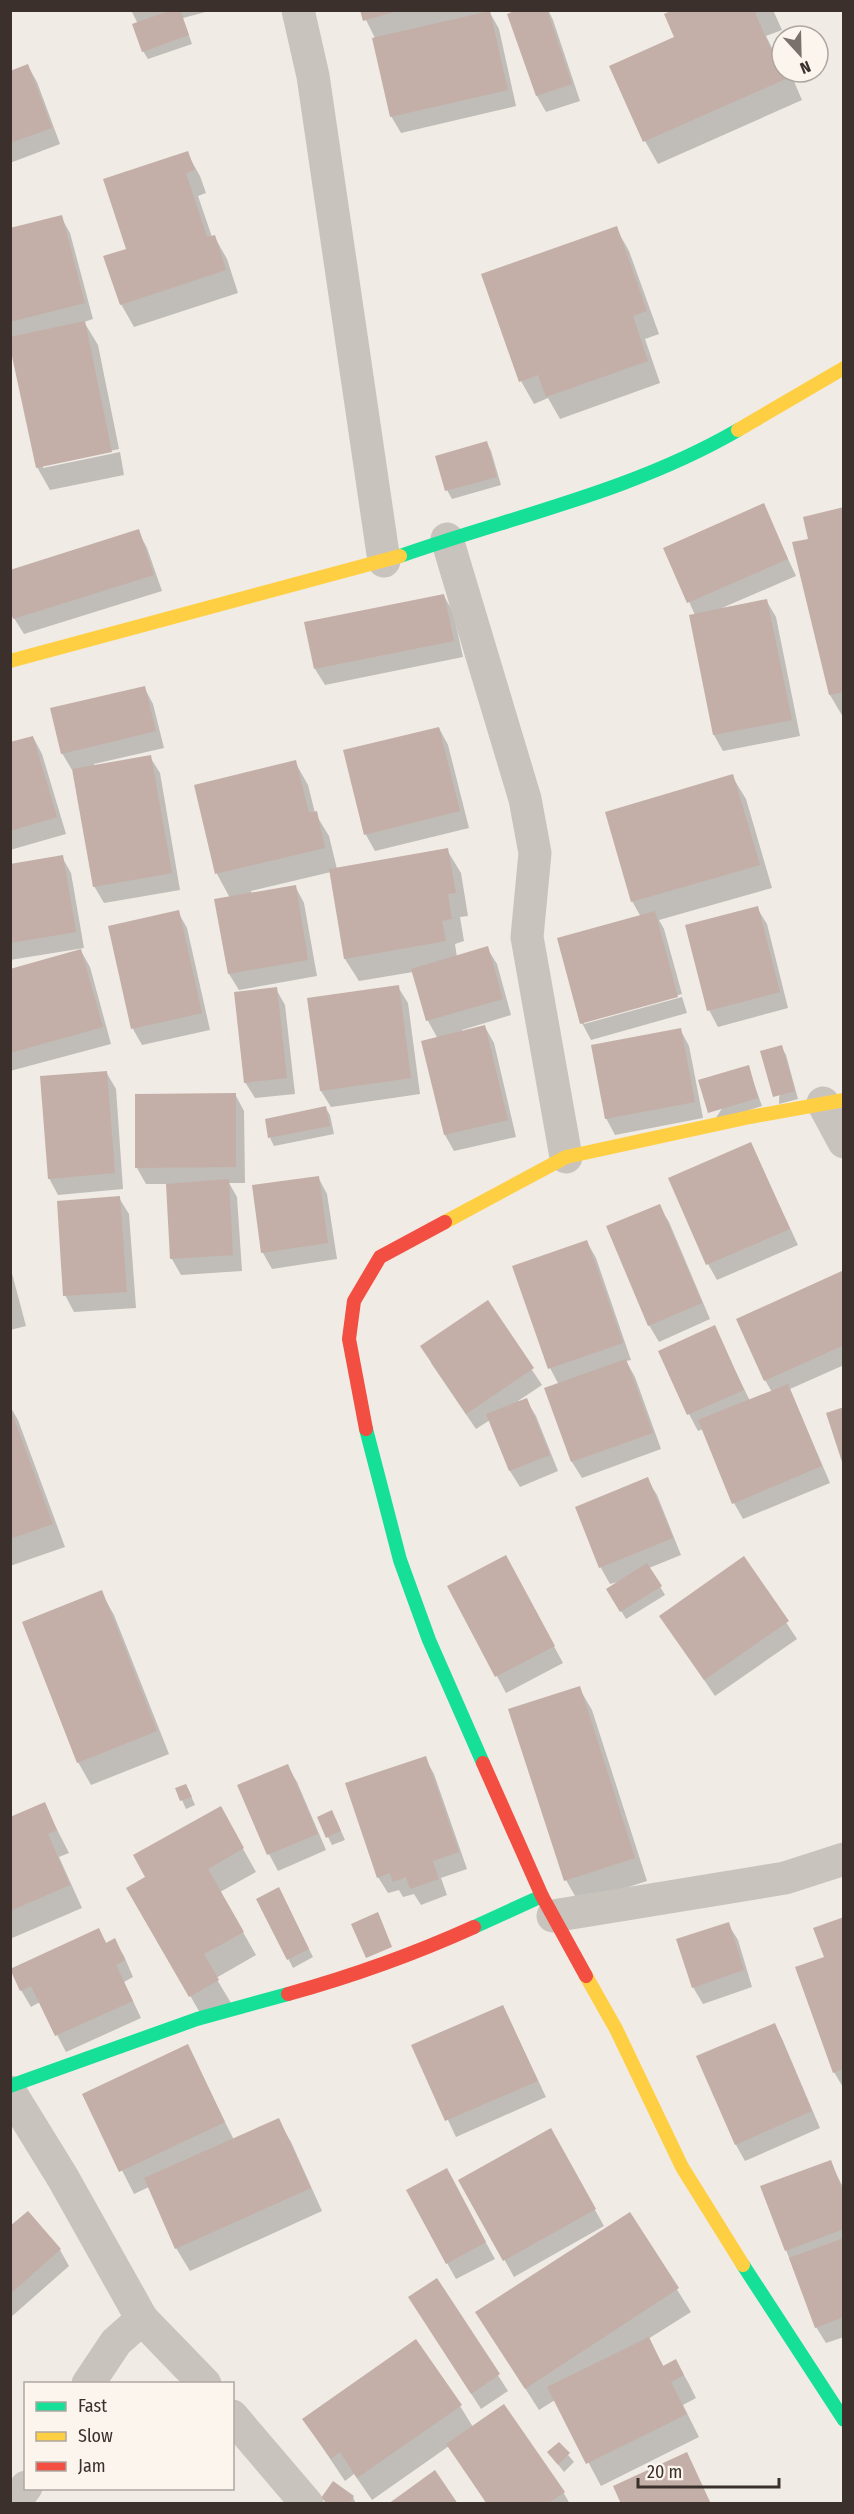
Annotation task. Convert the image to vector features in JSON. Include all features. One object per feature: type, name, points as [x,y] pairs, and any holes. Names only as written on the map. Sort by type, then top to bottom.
[{"type":"street","points":[[298,10],[313,76],[384,561]]},
{"type":"street","points":[[10,661],[384,561],[447,539],[580,500],[705,449],[842,372]]},
{"type":"street","points":[[447,539],[525,799],[535,853],[527,937],[566,1157]]},
{"type":"street","points":[[843,1142],[833,1102],[566,1157],[380,1257],[354,1301],[350,1339],[360,1407],[400,1560],[429,1640],[548,1906],[625,2047],[682,2167],[843,2420]]},
{"type":"street","points":[[10,2086],[197,2019],[348,1977],[548,1906],[785,1878],[843,1859]]},
{"type":"street","points":[[10,2092],[63,2178],[142,2319],[203,2382]]},
{"type":"street","points":[[89,2382],[116,2342],[142,2319]]},
{"type":"street","points":[[234,2418],[307,2504]]},
{"type":"street","points":[[13,2504],[24,2490]]},
{"type":"building","points":[[172,10],[180,10],[189,35],[142,52],[132,24]]},
{"type":"building","points":[[360,10],[397,10],[397,11],[363,21]]},
{"type":"building","points":[[517,10],[547,10],[572,84],[536,96],[507,14]]},
{"type":"building","points":[[673,10],[760,10],[755,13],[770,47],[770,84],[774,84],[643,142],[609,66],[674,37],[664,14]]},
{"type":"building","points":[[490,11],[508,90],[390,117],[372,38]]},
{"type":"building","points":[[28,64],[52,128],[10,143],[10,71]]},
{"type":"building","points":[[188,151],[195,170],[186,173],[207,237],[215,235],[226,270],[120,305],[103,256],[126,249],[103,179]]},
{"type":"building","points":[[62,215],[85,303],[10,322],[10,228]]},
{"type":"building","points":[[617,226],[647,311],[633,316],[648,361],[546,397],[538,375],[519,382],[481,274]]},
{"type":"building","points":[[85,321],[112,452],[36,468],[10,347],[10,337]]},
{"type":"building","points":[[487,441],[497,477],[445,491],[435,456]]},
{"type":"building","points":[[764,503],[788,559],[687,603],[663,548]]},
{"type":"building","points":[[844,507],[844,692],[829,695],[792,542],[808,539],[803,517]]},
{"type":"building","points":[[139,529],[154,575],[13,619],[10,610],[10,570]]},
{"type":"building","points":[[444,594],[454,641],[314,669],[304,622]]},
{"type":"building","points":[[767,599],[792,720],[713,735],[689,615]]},
{"type":"building","points":[[145,686],[156,731],[61,754],[50,708]]},
{"type":"building","points":[[439,727],[460,811],[364,835],[343,750]]},
{"type":"building","points":[[33,736],[57,817],[10,831],[10,742]]},
{"type":"building","points":[[151,755],[172,873],[93,887],[72,769]]},
{"type":"building","points":[[296,760],[309,813],[317,811],[325,848],[215,874],[194,785]]},
{"type":"building","points":[[733,774],[760,865],[631,902],[605,812]]},
{"type":"building","points":[[448,848],[456,893],[448,894],[452,919],[442,921],[446,941],[344,959],[329,869]]},
{"type":"building","points":[[63,855],[76,932],[10,943],[10,864]]},
{"type":"building","points":[[296,885],[308,960],[228,974],[214,899]]},
{"type":"building","points":[[758,906],[780,992],[707,1011],[685,925]]},
{"type":"building","points":[[179,910],[202,1013],[131,1029],[108,926]]},
{"type":"building","points":[[655,911],[678,997],[580,1024],[557,938]]},
{"type":"building","points":[[488,946],[503,999],[426,1021],[411,969]]},
{"type":"building","points":[[81,949],[103,1027],[10,1053],[10,969]]},
{"type":"building","points":[[399,985],[411,1078],[320,1091],[307,998]]},
{"type":"building","points":[[277,987],[287,1078],[244,1083],[234,992]]},
{"type":"building","points":[[485,1025],[508,1120],[444,1135],[421,1041]]},
{"type":"building","points":[[681,1028],[695,1102],[605,1119],[591,1045]]},
{"type":"building","points":[[782,1045],[795,1091],[773,1097],[760,1051]]},
{"type":"building","points":[[749,1065],[758,1098],[708,1113],[698,1080]]},
{"type":"building","points":[[107,1071],[115,1173],[48,1179],[40,1076]]},
{"type":"building","points":[[236,1093],[236,1167],[135,1168],[135,1094]]},
{"type":"building","points":[[326,1106],[330,1126],[268,1138],[265,1119]]},
{"type":"building","points":[[751,1142],[790,1229],[706,1265],[668,1178]]},
{"type":"building","points":[[319,1176],[328,1243],[261,1253],[252,1185]]},
{"type":"building","points":[[229,1179],[233,1255],[170,1259],[166,1184]]},
{"type":"building","points":[[120,1196],[127,1292],[63,1296],[57,1201]]},
{"type":"building","points":[[660,1204],[702,1303],[648,1326],[606,1226]]},
{"type":"building","points":[[587,1240],[623,1343],[548,1369],[512,1266]]},
{"type":"building","points":[[844,1270],[844,1345],[764,1381],[736,1319]]},
{"type":"building","points":[[488,1300],[534,1368],[466,1414],[420,1346]]},
{"type":"building","points":[[715,1325],[744,1390],[687,1415],[658,1351]]},
{"type":"building","points":[[626,1359],[653,1433],[571,1462],[544,1388]]},
{"type":"building","points":[[788,1384],[822,1466],[732,1504],[698,1420]]},
{"type":"building","points":[[527,1398],[550,1455],[509,1471],[486,1414]]},
{"type":"building","points":[[844,1407],[844,1465],[843,1465],[826,1413]]},
{"type":"building","points":[[10,1408],[53,1524],[10,1539]]},
{"type":"building","points":[[648,1477],[673,1538],[599,1568],[575,1507]]},
{"type":"building","points":[[506,1555],[555,1646],[495,1677],[447,1586]]},
{"type":"building","points":[[744,1556],[789,1621],[704,1680],[659,1616]]},
{"type":"building","points":[[647,1563],[662,1586],[620,1612],[606,1589]]},
{"type":"building","points":[[102,1590],[157,1731],[77,1763],[22,1622]]},
{"type":"building","points":[[580,1686],[635,1858],[564,1881],[508,1709]]},
{"type":"building","points":[[426,1756],[459,1852],[433,1861],[439,1879],[410,1889],[406,1877],[393,1882],[390,1873],[377,1878],[345,1783]]},
{"type":"building","points":[[288,1764],[318,1834],[267,1855],[237,1785]]},
{"type":"building","points":[[186,1784],[192,1797],[180,1801],[175,1788]]},
{"type":"building","points":[[45,1802],[57,1830],[48,1834],[70,1885],[10,1911],[10,1817]]},
{"type":"building","points":[[221,1806],[244,1848],[208,1869],[244,1932],[204,1954],[219,1980],[189,1997],[126,1888],[145,1877],[133,1855]]},
{"type":"building","points":[[332,1810],[341,1831],[326,1838],[317,1817]]},
{"type":"building","points":[[279,1887],[309,1949],[287,1960],[256,1899]]},
{"type":"building","points":[[378,1912],[392,1947],[366,1958],[351,1924]]},
{"type":"building","points":[[844,1917],[844,2069],[833,2073],[795,1967],[824,1957],[813,1928]]},
{"type":"building","points":[[729,1922],[744,1970],[692,1988],[676,1939]]},
{"type":"building","points":[[99,1928],[106,1943],[115,1938],[125,1960],[116,1965],[133,2001],[55,2036],[31,1986],[20,1991],[10,1969]]},
{"type":"building","points":[[503,2005],[538,2081],[445,2121],[411,2045]]},
{"type":"building","points":[[775,2023],[812,2111],[735,2145],[696,2056]]},
{"type":"building","points":[[188,2044],[225,2122],[119,2172],[82,2094]]},
{"type":"building","points":[[279,2118],[311,2188],[175,2249],[144,2178]]},
{"type":"building","points":[[551,2128],[596,2209],[503,2261],[458,2180]]},
{"type":"building","points":[[831,2160],[844,2194],[844,2229],[785,2251],[760,2186]]},
{"type":"building","points":[[447,2168],[486,2242],[446,2264],[406,2190]]},
{"type":"building","points":[[28,2211],[61,2249],[10,2294],[10,2226]]},
{"type":"building","points":[[630,2212],[679,2288],[525,2389],[475,2312]]},
{"type":"building","points":[[844,2238],[844,2317],[815,2328],[789,2258]]},
{"type":"building","points":[[437,2278],[500,2374],[471,2394],[408,2297]]},
{"type":"building","points":[[649,2337],[663,2366],[676,2359],[684,2375],[671,2382],[687,2414],[586,2464],[547,2387]]},
{"type":"building","points":[[416,2339],[462,2405],[357,2478],[340,2452],[331,2459],[302,2419]]},
{"type":"building","points":[[504,2404],[565,2492],[547,2504],[487,2504],[446,2444]]},
{"type":"building","points":[[559,2442],[570,2453],[558,2465],[547,2452]]},
{"type":"building","points":[[687,2452],[711,2504],[621,2504],[613,2486]]},
{"type":"building","points":[[435,2470],[458,2504],[388,2504]]},
{"type":"building","points":[[333,2481],[354,2496],[349,2504],[329,2504],[321,2498]]},
{"type":"traffic: fast","points":[[400,556],[615,486],[657,470],[738,430]]},
{"type":"traffic: fast","points":[[366,1429],[400,1560],[429,1640],[483,1763]]},
{"type":"traffic: fast","points":[[474,1927],[542,1896]]},
{"type":"traffic: fast","points":[[10,2086],[197,2019],[288,1994]]},
{"type":"traffic: fast","points":[[743,2265],[844,2420]]},
{"type":"traffic: slow","points":[[738,430],[844,368]]},
{"type":"traffic: slow","points":[[10,661],[400,556]]},
{"type":"traffic: slow","points":[[445,1222],[566,1157],[750,1117],[844,1100]]},
{"type":"traffic: slow","points":[[586,1976],[616,2029],[682,2167],[743,2265]]},
{"type":"traffic: jam","points":[[366,1429],[349,1339],[354,1301],[380,1257],[445,1222]]},
{"type":"traffic: jam","points":[[483,1763],[542,1896],[586,1976]]},
{"type":"traffic: jam","points":[[288,1994],[382,1964],[474,1927]]}]
